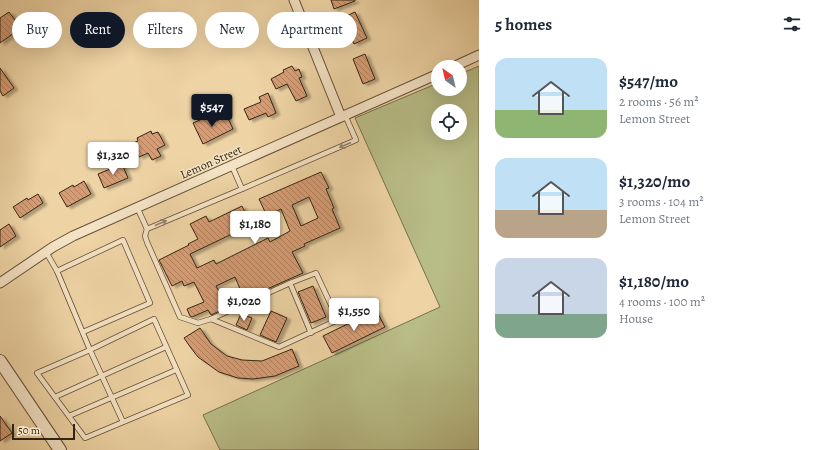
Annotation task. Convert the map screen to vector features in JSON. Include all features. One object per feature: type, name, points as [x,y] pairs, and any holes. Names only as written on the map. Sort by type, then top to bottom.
[{"type":"street","points":[[294,0],[343,116]]},
{"type":"street","points":[[467,61],[479,55]]},
{"type":"street","name":"Lemon Street","points":[[0,283],[73,236],[431,77]]},
{"type":"street","points":[[0,361],[60,450]]},
{"type":"lane","points":[[147,229],[356,140],[343,116]]},
{"type":"lane","points":[[232,166],[242,189]]},
{"type":"lane","points":[[137,207],[147,229],[145,236],[147,242],[180,317],[198,323],[211,319],[290,283],[316,273],[338,320]]},
{"type":"lane","points":[[57,271],[123,240],[150,303],[83,332]]},
{"type":"lane","points":[[46,252],[57,271],[90,350],[123,422]]},
{"type":"lane","points":[[290,283],[311,333]]},
{"type":"lane","points":[[211,319],[279,347],[370,306]]},
{"type":"lane","points":[[154,319],[166,347],[188,395],[85,438],[37,373],[90,350],[154,319]]},
{"type":"lane","points":[[55,397],[166,347]]},
{"type":"lane","points":[[69,416],[176,370]]},
{"type":"green space","points":[[479,66],[479,450],[220,450],[203,415],[440,307],[355,118],[431,86],[431,96],[467,96],[467,71]]},
{"type":"building","points":[[331,0],[355,0],[355,1],[334,9]]},
{"type":"building","points":[[9,12],[12,16],[12,34],[0,43],[0,18]]},
{"type":"building","points":[[357,16],[367,38],[357,43]]},
{"type":"building","points":[[365,54],[375,79],[363,84],[353,59]]},
{"type":"building","points":[[292,66],[295,71],[299,69],[302,77],[299,78],[307,96],[296,101],[287,84],[276,89],[271,79],[284,72],[283,70]]},
{"type":"building","points":[[0,68],[14,88],[3,96],[0,91]]},
{"type":"building","points":[[268,93],[276,113],[268,117],[266,113],[249,120],[244,109],[261,102],[259,97]]},
{"type":"building","points":[[211,115],[214,122],[227,116],[233,129],[203,144],[193,123]]},
{"type":"building","points":[[151,131],[152,134],[158,132],[165,145],[157,149],[161,156],[152,160],[148,153],[139,157],[133,143],[138,141],[137,138]]},
{"type":"building","points":[[122,164],[128,178],[104,188],[98,174]]},
{"type":"building","points":[[321,172],[329,188],[326,189],[340,228],[304,244],[305,246],[292,252],[303,273],[247,298],[248,296],[244,298],[235,277],[216,286],[228,307],[211,315],[208,310],[192,317],[190,316],[187,309],[204,302],[194,282],[184,286],[182,281],[172,286],[159,260],[198,239],[190,224],[206,216],[209,222],[242,206],[251,225],[190,254],[197,268],[214,260],[216,264],[268,238],[270,242],[290,231],[281,209],[267,216],[259,199]],"holes":[[[309,197],[318,218],[301,226],[292,205]]]},
{"type":"building","points":[[84,181],[91,194],[67,207],[59,193]]},
{"type":"building","points":[[38,194],[43,203],[20,218],[13,207],[27,198],[28,200]]},
{"type":"building","points":[[9,224],[16,236],[0,247],[0,230]]},
{"type":"building","points":[[313,286],[326,317],[311,323],[298,292]]},
{"type":"building","points":[[376,310],[385,327],[332,353],[323,336]]},
{"type":"building","points":[[271,311],[287,318],[276,342],[260,335]]},
{"type":"building","points":[[241,314],[252,318],[247,330],[236,325]]},
{"type":"building","points":[[200,328],[211,344],[227,356],[242,360],[262,361],[292,349],[299,366],[275,376],[253,379],[238,378],[219,372],[198,357],[184,338]]},
{"type":"building","points":[[0,416],[12,433],[0,441]]}]
